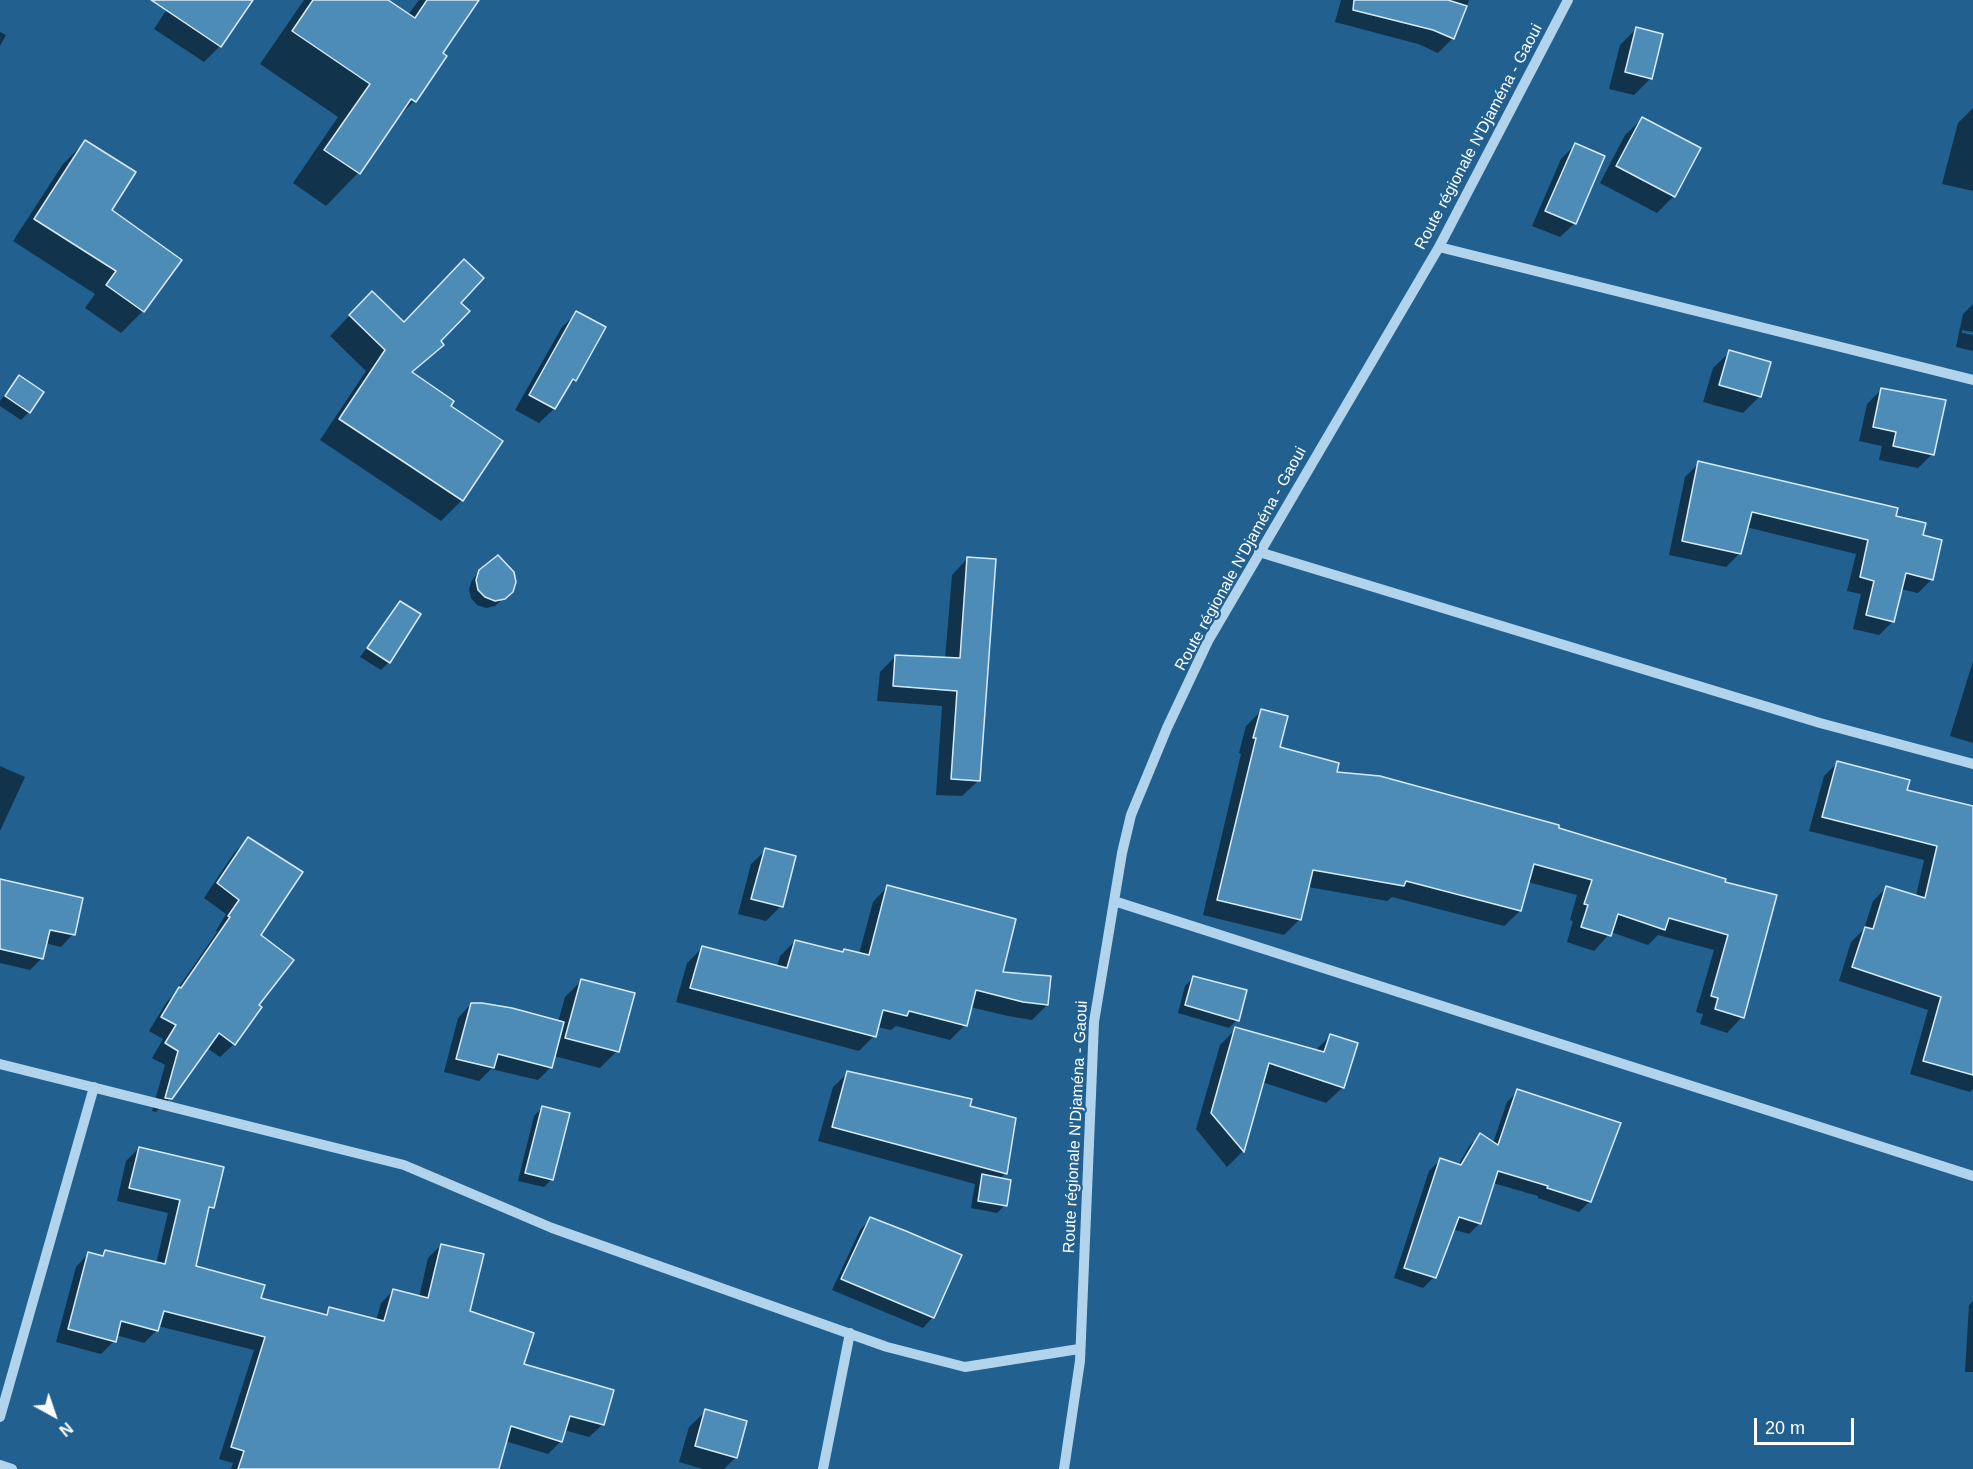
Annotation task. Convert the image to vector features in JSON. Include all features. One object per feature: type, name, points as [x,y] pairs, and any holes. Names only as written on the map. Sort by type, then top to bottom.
[{"type":"street","name":"Route régionale N'Djaména - Gaoui","points":[[1064,1469],[1080,1361],[1094,1022],[1122,853],[1131,815],[1167,728],[1208,640],[1439,247],[1568,0]]},
{"type":"street","points":[[1439,247],[1973,380]]},
{"type":"street","points":[[1258,552],[1820,723],[1973,764]]},
{"type":"street","points":[[1114,901],[1973,1176]]},
{"type":"street","points":[[0,1064],[404,1165],[552,1228],[886,1347],[965,1367],[1079,1349]]},
{"type":"street","points":[[0,1417],[94,1088]]},
{"type":"street","points":[[822,1469],[849,1333]]},
{"type":"street","points":[[0,1465],[12,1469]]},
{"type":"building","points":[[151,0],[253,0],[221,47]]},
{"type":"building","points":[[313,0],[388,0],[415,18],[427,0],[479,0],[443,53],[447,56],[416,102],[411,99],[360,174],[324,150],[370,84],[292,31]]},
{"type":"building","points":[[1354,0],[1448,0],[1467,6],[1454,39],[1433,30],[1353,10]]},
{"type":"building","points":[[1636,27],[1663,34],[1652,79],[1625,72]]},
{"type":"building","points":[[1642,117],[1701,148],[1675,197],[1616,166]]},
{"type":"building","points":[[85,140],[136,172],[112,210],[182,260],[144,312],[106,285],[116,271],[34,219]]},
{"type":"building","points":[[1575,143],[1605,156],[1576,224],[1545,211]]},
{"type":"building","points":[[464,259],[484,278],[461,303],[470,311],[441,341],[444,345],[412,372],[454,401],[451,406],[503,441],[463,501],[339,419],[385,350],[349,315],[372,291],[404,322]]},
{"type":"building","points":[[576,311],[606,327],[576,381],[573,379],[555,409],[529,395]]},
{"type":"building","points":[[1729,350],[1771,362],[1761,397],[1719,385]]},
{"type":"building","points":[[19,375],[44,392],[30,413],[5,396]]},
{"type":"building","points":[[1881,388],[1946,400],[1934,455],[1893,446],[1896,432],[1873,427]]},
{"type":"building","points":[[1698,461],[1898,508],[1896,516],[1926,523],[1923,535],[1942,540],[1933,580],[1906,573],[1894,622],[1866,615],[1874,581],[1860,577],[1868,540],[1752,512],[1741,554],[1682,541]]},
{"type":"building","points":[[498,555],[514,572],[516,582],[513,592],[505,599],[495,601],[485,597],[478,590],[476,580],[479,570]]},
{"type":"building","points":[[967,557],[996,559],[980,781],[951,779],[957,691],[893,686],[895,655],[960,658]]},
{"type":"building","points":[[400,601],[421,614],[390,663],[367,648]]},
{"type":"building","points":[[1261,709],[1288,716],[1280,747],[1339,763],[1337,772],[1380,776],[1559,825],[1559,828],[1726,879],[1725,882],[1777,895],[1744,1018],[1715,1009],[1718,998],[1711,996],[1728,935],[1669,918],[1665,930],[1618,914],[1611,936],[1581,927],[1588,905],[1584,904],[1592,880],[1534,864],[1521,911],[1406,881],[1404,886],[1313,870],[1301,920],[1217,900]]},
{"type":"building","points":[[1837,761],[1910,780],[1907,790],[1973,806],[1973,1075],[1923,1061],[1941,997],[1852,967],[1865,927],[1873,929],[1886,886],[1925,898],[1937,846],[1822,817]]},
{"type":"building","points":[[248,837],[303,872],[261,935],[294,960],[259,1005],[262,1007],[235,1045],[219,1033],[172,1099],[165,1098],[178,1051],[165,1043],[176,1025],[161,1017],[179,987],[181,988],[230,917],[228,916],[239,900],[217,883]]},
{"type":"building","points":[[765,848],[796,856],[783,907],[751,899]]},
{"type":"building","points":[[0,879],[83,898],[75,935],[50,930],[43,959],[0,949]]},
{"type":"building","points":[[887,885],[1016,919],[1003,972],[1051,976],[1048,1005],[1023,1002],[976,990],[967,1026],[909,1011],[907,1016],[883,1010],[876,1037],[690,988],[702,946],[787,968],[795,940],[843,952],[844,949],[869,955]]},
{"type":"building","points":[[1193,976],[1247,990],[1239,1021],[1185,1005]]},
{"type":"building","points":[[581,979],[635,993],[619,1052],[565,1038]]},
{"type":"building","points":[[471,1003],[512,1008],[564,1022],[552,1068],[498,1054],[494,1068],[456,1059]]},
{"type":"building","points":[[1235,1027],[1324,1052],[1330,1034],[1358,1043],[1344,1088],[1269,1063],[1244,1152],[1211,1113]]},
{"type":"building","points":[[847,1071],[972,1099],[970,1106],[1016,1118],[1007,1174],[832,1127]]},
{"type":"building","points":[[1517,1089],[1621,1123],[1591,1202],[1498,1171],[1481,1224],[1459,1217],[1436,1278],[1404,1268],[1440,1158],[1461,1165],[1480,1133],[1498,1145]]},
{"type":"building","points":[[542,1106],[570,1113],[553,1180],[525,1173]]},
{"type":"building","points":[[139,1147],[224,1167],[214,1208],[209,1207],[196,1266],[265,1285],[261,1298],[327,1315],[329,1307],[384,1321],[393,1289],[428,1298],[441,1244],[484,1254],[470,1311],[534,1333],[524,1364],[614,1390],[604,1425],[570,1416],[562,1442],[511,1426],[499,1469],[238,1469],[244,1451],[231,1447],[265,1337],[164,1311],[158,1331],[121,1321],[116,1342],[68,1329],[88,1252],[103,1256],[105,1250],[165,1264],[180,1200],[129,1188]]},
{"type":"building","points":[[982,1174],[1011,1180],[1007,1206],[978,1201]]},
{"type":"building","points":[[870,1217],[962,1255],[934,1318],[841,1279]]},
{"type":"building","points":[[705,1409],[747,1421],[737,1458],[695,1446]]}]
